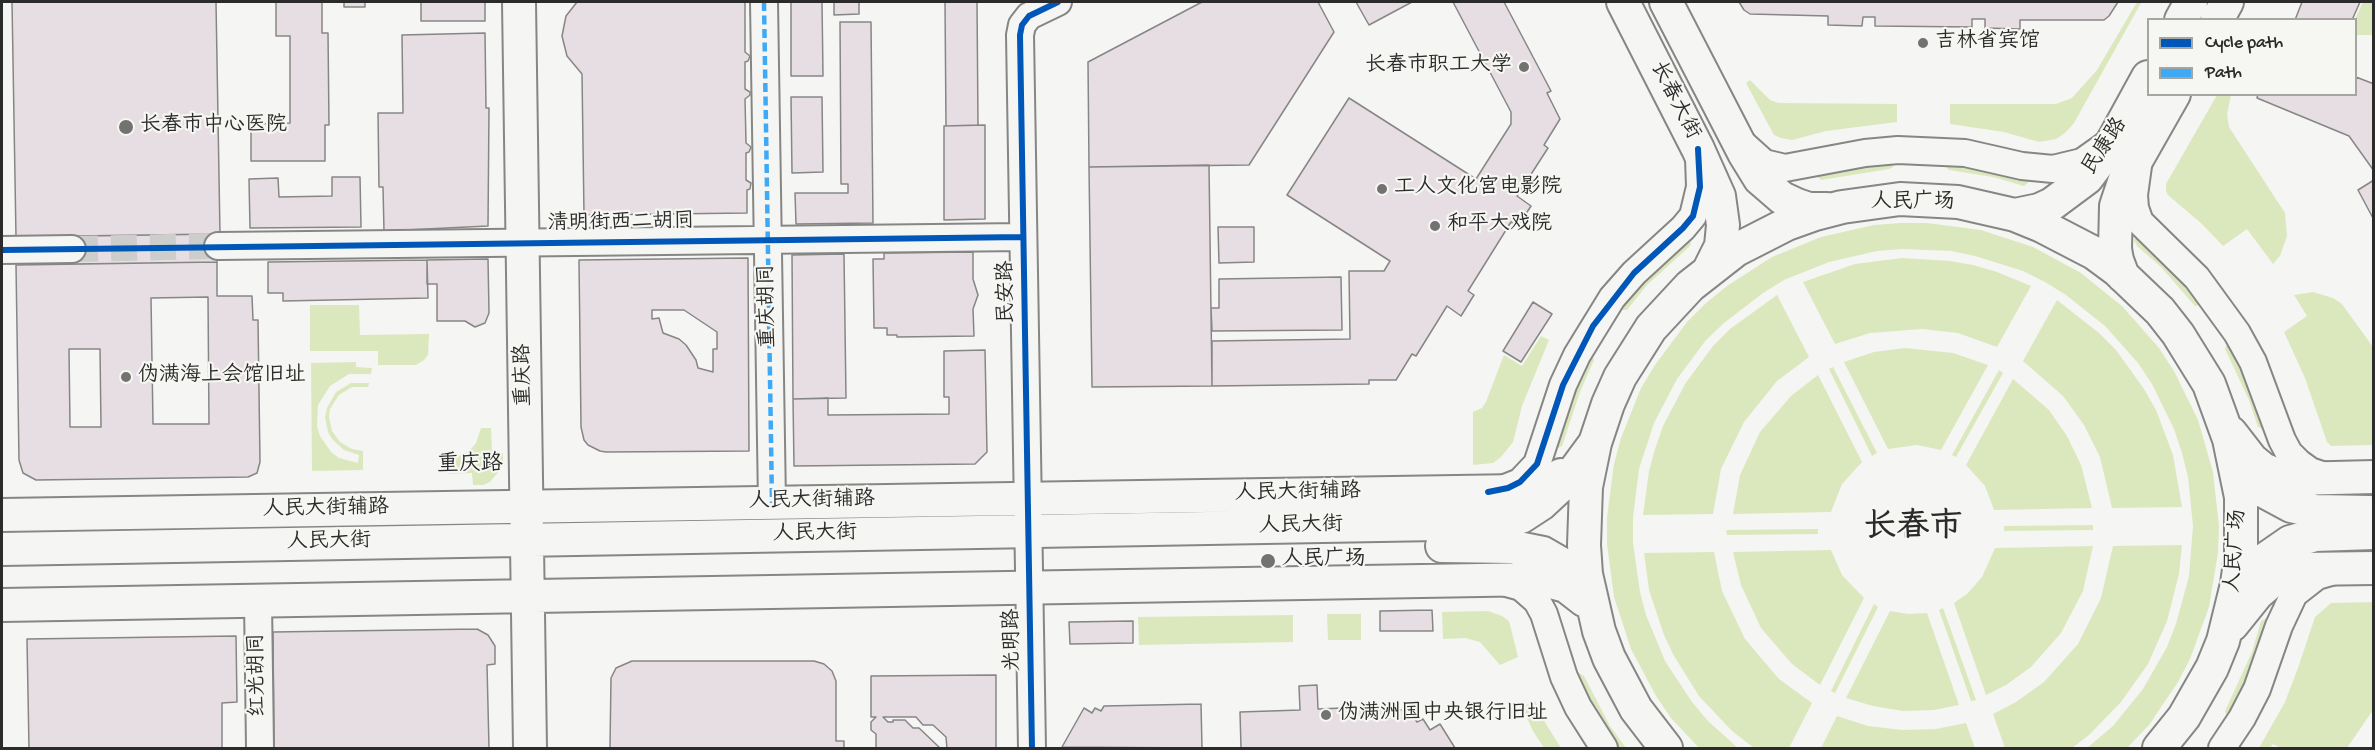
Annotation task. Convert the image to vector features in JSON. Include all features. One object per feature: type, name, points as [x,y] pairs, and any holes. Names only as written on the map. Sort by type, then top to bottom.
[{"type":"main road","name":"重庆路","points":[[519,2],[530,748]]},
{"type":"main road","name":"长春大街","points":[[1623,2],[1715,183],[1722,208],[1721,246],[1709,270]]},
{"type":"main road","name":"长春大街","points":[[1666,2],[1734,134],[1760,179],[1782,198],[1809,209],[1834,209]]},
{"type":"main road","points":[[2182,18],[2191,2]]},
{"type":"main road","points":[[2218,18],[2227,2]]},
{"type":"main road","name":"民康路","points":[[2123,276],[2116,260],[2116,206],[2124,182],[2127,146],[2147,80]]},
{"type":"main road","name":"民康路","points":[[2015,215],[2039,210],[2078,186],[2097,167],[2127,146],[2172,96]]},
{"type":"main road","name":"人民广场","points":[[1666,748],[1636,709],[1609,658],[1594,611],[1584,555],[1586,488],[1597,437],[1620,377],[1635,352],[1670,306],[1709,270],[1761,236],[1787,224],[1834,209],[1871,202],[1929,200],[1958,202],[2015,215],[2068,238],[2094,253],[2123,276],[2160,311],[2178,334],[2208,384],[2224,422],[2241,497],[2241,555],[2234,603],[2223,641],[2199,693],[2184,717],[2159,748]]},
{"type":"main road","points":[[2224,422],[2241,448],[2263,469],[2292,478],[2373,477]]},
{"type":"main road","name":"人民大街辅路","points":[[2,515],[1488,492],[1526,490],[1548,482],[1564,473],[1597,437]]},
{"type":"main road","name":"人民大街","points":[[2,570],[527,551],[1029,542],[1495,523],[1521,517],[1541,504],[1570,477],[1597,437]]},
{"type":"main road","points":[[2232,452],[2254,483],[2265,492],[2291,506],[2315,512],[2373,512]]},
{"type":"main road","points":[[2234,603],[2252,571],[2290,542],[2315,535],[2373,533]]},
{"type":"main road","name":"人民大街","points":[[1029,542],[1513,547],[1543,553],[1557,560],[1578,578],[1594,611]]},
{"type":"main road","name":"人民大街","points":[[2,549],[527,551]]},
{"type":"main road","points":[[2223,641],[2244,608],[2272,581],[2288,572],[2303,569],[2373,568]]},
{"type":"main road","points":[[2,605],[1540,579],[1555,582],[1578,594],[1594,611]]},
{"type":"street","name":"重庆胡同","points":[[764,2],[772,503]]},
{"type":"street","name":"民安路","points":[[1029,542],[1020,35],[1025,9],[1058,2]]},
{"type":"street","points":[[1734,134],[1754,157],[1764,163],[1785,168],[1864,153],[1898,150],[1965,153],[2022,166],[2053,170],[2127,146],[2135,208],[2140,222],[2197,278],[2236,333],[2253,362],[2289,453],[2299,464],[2310,471],[2324,477],[2340,477]]},
{"type":"street","points":[[1488,492],[1508,488],[1520,482],[1537,464],[1563,385],[1593,326],[1634,273],[1657,249],[1683,228],[1692,216],[1700,187],[1698,148]]},
{"type":"street","name":"清明街西二胡同","points":[[218,246],[1023,237]]},
{"type":"street","points":[[2,250],[72,249]]},
{"type":"street","name":"光明路","points":[[1029,542],[1032,748]]},
{"type":"street","points":[[2222,748],[2242,718],[2256,689],[2279,626],[2294,594],[2318,576],[2343,569]]},
{"type":"street","points":[[1488,580],[1521,587],[1538,601],[1564,677],[1578,707],[1604,748]]},
{"type":"street","name":"红光胡同","points":[[258,601],[260,748]]},
{"type":"green space","points":[[2137,2],[2141,3],[2074,123],[2056,139],[2039,142],[2004,132],[1950,124],[1950,104],[2056,104],[2072,98],[2097,70]]},
{"type":"green space","points":[[2363,2],[2373,2],[2373,35],[2357,35],[2355,18]]},
{"type":"green space","points":[[1750,80],[1770,100],[1778,103],[1897,104],[1897,122],[1826,131],[1792,140],[1781,138],[1774,135],[1746,83]]},
{"type":"green space","points":[[2216,96],[2231,96],[2227,114],[2229,127],[2285,213],[2287,236],[2280,256],[2273,264],[2247,229],[2223,246],[2202,224],[2168,195],[2166,184]]},
{"type":"green space","points":[[1946,159],[2031,177],[2031,180],[2024,186],[1993,177],[1949,170],[1946,167]]},
{"type":"green space","points":[[1894,161],[1893,167],[1889,169],[1821,180],[1815,175],[1817,167]]},
{"type":"green space","points":[[1927,223],[1981,230],[2033,247],[2081,273],[2123,307],[2159,348],[2174,371],[2198,420],[2213,472],[2219,526],[2218,553],[2209,607],[2190,659],[2178,682],[2149,725],[2127,748],[2087,748],[2113,726],[2143,689],[2167,647],[2176,624],[2189,576],[2193,526],[2188,477],[2174,429],[2152,384],[2138,363],[2105,326],[2066,295],[2023,271],[1951,251],[1902,249],[1877,251],[1829,262],[1784,280],[1724,323],[1706,340],[1677,379],[1654,423],[1639,469],[1633,518],[1633,543],[1640,592],[1646,615],[1665,661],[1692,702],[1708,721],[1738,748],[1699,748],[1671,718],[1656,696],[1631,649],[1614,597],[1607,544],[1607,517],[1614,464],[1621,438],[1641,388],[1655,365],[1687,322],[1706,303],[1727,286],[1772,257],[1821,237],[1874,225]]},
{"type":"green space","points":[[2138,235],[2170,258],[2202,304],[2195,306],[2161,267],[2137,246],[2134,240]]},
{"type":"green space","points":[[1689,236],[1691,244],[1689,247],[1647,285],[1627,310],[1618,310],[1616,301]]},
{"type":"green space","points":[[1902,258],[1973,265],[2031,286],[1997,347],[1958,333],[1922,329],[1870,333],[1835,344],[1803,282],[1855,264]]},
{"type":"green space","points":[[2313,292],[2333,298],[2342,304],[2373,347],[2373,445],[2331,446],[2327,442],[2305,378],[2284,332],[2307,316],[2294,295]]},
{"type":"green space","points":[[1777,295],[1809,357],[1777,381],[1744,422],[1721,469],[1713,514],[1643,515],[1649,471],[1655,449],[1663,426],[1685,384],[1713,346],[1730,329]]},
{"type":"green space","points":[[2057,300],[2099,333],[2116,350],[2144,389],[2156,410],[2173,455],[2182,507],[2112,508],[2100,457],[2084,425],[2063,396],[2023,361]]},
{"type":"green space","points":[[310,305],[359,305],[360,335],[429,334],[428,355],[416,365],[378,365],[378,351],[310,351]]},
{"type":"green space","points":[[1541,336],[1549,340],[1522,406],[1513,442],[1493,463],[1473,465],[1473,412],[1482,408],[1486,402],[1504,355],[1522,366]]},
{"type":"green space","points":[[2233,342],[2265,429],[2258,427],[2249,400],[2225,349]]},
{"type":"green space","points":[[1905,348],[1953,353],[1988,365],[1941,450],[1917,445],[1888,449],[1844,362],[1874,352]]},
{"type":"green space","points":[[1591,353],[1594,360],[1580,392],[1562,446],[1554,450],[1556,418]]},
{"type":"green space","points":[[356,362],[356,367],[372,368],[371,374],[349,374],[330,386],[318,405],[317,426],[320,436],[331,452],[339,458],[358,463],[359,455],[344,450],[332,439],[325,417],[336,392],[351,383],[369,383],[368,387],[352,387],[339,395],[330,409],[329,417],[332,431],[340,442],[352,449],[363,451],[363,470],[312,471],[311,363]]},
{"type":"green space","points":[[1833,367],[1877,453],[1872,456],[1829,369]]},
{"type":"green space","points":[[1999,370],[2003,373],[1956,457],[1952,455]]},
{"type":"green space","points":[[1818,375],[1862,462],[1842,484],[1831,512],[1733,514],[1740,475],[1760,432],[1791,396]]},
{"type":"green space","points":[[2013,379],[2049,410],[2067,436],[2081,465],[2092,508],[1994,510],[1985,486],[1966,465]]},
{"type":"green space","points":[[481,428],[491,428],[492,452],[503,453],[503,462],[500,470],[490,482],[473,485],[472,473],[448,474],[448,459],[471,449],[476,443]]},
{"type":"green space","points":[[2093,525],[2093,530],[2004,531],[2004,526]]},
{"type":"green space","points":[[1818,529],[1818,534],[1727,535],[1726,530]]},
{"type":"green space","points":[[2182,545],[2179,574],[2167,621],[2148,664],[2121,702],[2089,735],[2072,748],[2005,748],[1993,714],[2016,702],[2044,682],[2078,644],[2101,598],[2113,546]]},
{"type":"green space","points":[[2093,546],[2083,591],[2061,633],[2031,667],[2006,685],[1986,695],[1954,603],[1968,593],[1982,577],[1995,548]]},
{"type":"green space","points":[[1831,550],[1842,575],[1864,598],[1820,685],[1792,664],[1761,628],[1741,585],[1733,552]]},
{"type":"green space","points":[[1714,552],[1722,591],[1745,639],[1779,679],[1812,703],[1789,748],[1754,748],[1732,731],[1699,696],[1664,635],[1649,590],[1644,553]]},
{"type":"green space","points":[[2373,602],[2373,710],[2347,748],[2281,748],[2273,744],[2270,748],[2259,748],[2285,702],[2315,617],[2331,603]]},
{"type":"green space","points":[[1874,604],[1878,607],[1835,693],[1831,691]]},
{"type":"green space","points":[[1943,608],[1976,700],[1971,701],[1939,610]]},
{"type":"green space","points":[[1488,611],[1509,621],[1518,657],[1500,665],[1480,642],[1465,638],[1443,639],[1442,612]]},
{"type":"green space","points":[[1890,611],[1908,614],[1927,613],[1959,705],[1934,710],[1903,711],[1846,698]]},
{"type":"green space","points":[[1327,614],[1361,614],[1361,640],[1328,640]]},
{"type":"green space","points":[[1293,615],[1293,642],[1139,645],[1138,617]]},
{"type":"green space","points":[[2272,618],[2264,656],[2229,718],[2225,712],[2226,709],[2252,652],[2261,621]]},
{"type":"green space","points":[[1578,672],[1584,676],[1610,726],[1626,748],[1610,748],[1575,673]]},
{"type":"green space","points":[[1535,701],[1561,748],[1544,748],[1533,731],[1522,707]]},
{"type":"green space","points":[[1837,716],[1868,726],[1902,730],[1936,729],[1966,723],[1975,748],[1821,748]]},
{"type":"building","points":[[12,2],[216,2],[220,234],[16,237]]},
{"type":"building","points":[[276,2],[322,2],[322,33],[328,33],[329,125],[325,125],[325,161],[251,161],[251,124],[290,123],[290,36],[276,36]]},
{"type":"building","points":[[344,2],[365,2],[365,7],[344,7]]},
{"type":"building","points":[[421,2],[485,2],[485,21],[421,21]]},
{"type":"building","points":[[577,2],[745,2],[745,52],[750,56],[745,62],[745,89],[750,92],[745,99],[746,143],[751,147],[746,153],[746,180],[751,183],[750,189],[747,190],[747,213],[584,215],[582,74],[567,56],[562,36],[566,16]]},
{"type":"building","points":[[791,2],[822,2],[823,76],[791,76]]},
{"type":"building","points":[[834,2],[859,2],[859,14],[834,15]]},
{"type":"building","points":[[945,2],[977,2],[978,125],[946,126]]},
{"type":"building","points":[[1202,2],[1318,2],[1334,32],[1249,165],[1089,167],[1088,62]]},
{"type":"building","points":[[1356,2],[1412,2],[1369,25]]},
{"type":"building","points":[[1453,2],[1504,2],[1551,91],[1547,93],[1560,119],[1544,145],[1548,148],[1517,196],[1531,206],[1518,226],[1511,222],[1468,291],[1474,295],[1461,316],[1447,306],[1416,356],[1412,354],[1396,380],[1369,380],[1369,384],[1212,386],[1212,341],[1350,339],[1349,271],[1384,271],[1390,261],[1287,195],[1349,98],[1476,179],[1511,124],[1511,112]]},
{"type":"building","points":[[1739,2],[2118,2],[2104,20],[2020,20],[2020,29],[1985,28],[1985,19],[1972,19],[1972,27],[1875,26],[1875,17],[1863,17],[1862,26],[1828,25],[1828,16],[1750,14]]},
{"type":"building","points":[[2302,2],[2360,2],[2353,18],[2296,18]]},
{"type":"building","points":[[840,22],[871,22],[873,223],[796,224],[795,193],[848,193],[848,184],[841,184]]},
{"type":"building","points":[[485,33],[486,108],[489,108],[488,226],[384,231],[383,187],[379,187],[378,113],[403,113],[402,35]]},
{"type":"building","points":[[2357,77],[2374,84],[2374,171],[2349,136],[2257,98],[2258,96],[2357,96]]},
{"type":"building","points":[[791,97],[822,97],[823,172],[792,173]]},
{"type":"building","points":[[985,125],[985,219],[944,220],[944,126]]},
{"type":"building","points":[[1209,165],[1212,386],[1092,387],[1089,167]]},
{"type":"building","points":[[332,177],[360,177],[361,227],[250,228],[249,179],[278,178],[279,197],[332,196]]},
{"type":"building","points":[[2374,180],[2374,220],[2358,190]]},
{"type":"building","points":[[1218,227],[1254,227],[1254,262],[1219,263]]},
{"type":"building","points":[[216,234],[217,262],[75,264],[75,236]]},
{"type":"building","points":[[973,252],[973,279],[978,295],[973,309],[974,336],[897,337],[897,335],[887,335],[887,328],[874,328],[873,259],[884,259],[884,253]]},
{"type":"building","points":[[844,254],[846,398],[793,399],[792,255]]},
{"type":"building","points":[[748,258],[749,451],[606,452],[588,445],[584,440],[581,427],[579,260]],"holes":[[[652,310],[684,310],[717,332],[717,349],[713,349],[713,372],[698,368],[696,360],[686,345],[679,339],[663,333],[659,318],[652,319]]]},
{"type":"building","points":[[488,259],[489,313],[485,323],[475,327],[465,321],[437,321],[437,284],[427,284],[427,260]]},
{"type":"building","points":[[427,260],[428,298],[283,301],[283,293],[268,293],[268,262]]},
{"type":"building","name":"伪满海上会馆旧址","points":[[217,262],[217,296],[252,296],[253,320],[258,320],[260,462],[257,473],[248,477],[36,480],[23,473],[19,460],[16,265]],"holes":[[[208,297],[209,424],[153,424],[151,298]],[[69,349],[100,349],[101,427],[70,427]]]},
{"type":"building","points":[[1341,277],[1342,330],[1212,331],[1211,308],[1219,308],[1219,279]]},
{"type":"building","points":[[1533,302],[1552,314],[1521,362],[1503,351]]},
{"type":"building","points":[[985,350],[987,452],[975,464],[794,466],[793,399],[828,398],[828,415],[949,414],[949,397],[944,397],[944,351]]},
{"type":"building","points":[[1905,522],[1921,522],[1921,537],[1905,537]]},
{"type":"building","points":[[1432,610],[1433,631],[1380,631],[1380,611]]},
{"type":"building","points":[[1133,621],[1133,643],[1070,644],[1069,622]]},
{"type":"building","points":[[477,629],[488,635],[495,646],[495,664],[487,665],[489,748],[274,748],[273,632]]},
{"type":"building","points":[[236,636],[237,702],[222,703],[222,748],[29,748],[27,639]]},
{"type":"building","points":[[632,661],[814,661],[824,664],[832,671],[836,681],[836,741],[844,741],[844,748],[610,748],[611,678],[616,668]]},
{"type":"building","points":[[996,675],[996,748],[947,748],[946,737],[933,725],[923,725],[916,717],[883,717],[888,722],[905,720],[913,728],[919,728],[940,748],[876,748],[876,734],[871,730],[871,722],[876,717],[871,717],[871,676]]},
{"type":"building","name":"伪满洲国中央银行旧址","points":[[1317,685],[1318,709],[1393,706],[1393,710],[1409,710],[1417,722],[1423,719],[1430,730],[1440,724],[1455,748],[1241,748],[1240,712],[1300,710],[1299,686]]},
{"type":"building","points":[[1201,704],[1202,748],[1062,747],[1084,708],[1092,713],[1095,708],[1101,711],[1104,706]]},
{"type":"tunnel","points":[[72,249],[218,246]]},
{"type":"marked path","points":[[764,2],[772,503]]},
{"type":"cycle path","points":[[1032,748],[1020,35],[1022,25],[1029,16],[1058,2]]},
{"type":"cycle path","points":[[1488,492],[1508,488],[1520,482],[1537,464],[1563,385],[1593,326],[1634,273],[1693,216],[1700,187],[1698,149]]},
{"type":"cycle path","points":[[2,250],[1023,237]]},
{"type":"place","name":"吉林省宾馆","points":[[1923,43]]},
{"type":"place","name":"长春市职工大学","points":[[1524,67]]},
{"type":"place","name":"长春市中心医院","points":[[126,127]]},
{"type":"place","name":"工人文化宫电影院","points":[[1382,189]]},
{"type":"place","name":"和平大戏院","points":[[1435,226]]},
{"type":"place","name":"伪满海上会馆旧址","points":[[126,377]]},
{"type":"place","name":"人民广场","points":[[1268,561]]},
{"type":"place","name":"伪满洲国中央银行旧址","points":[[1326,715]]},
{"type":"district","name":"重庆路","points":[[470,466]]},
{"type":"district","name":"长春市","points":[[1913,530]]}]
